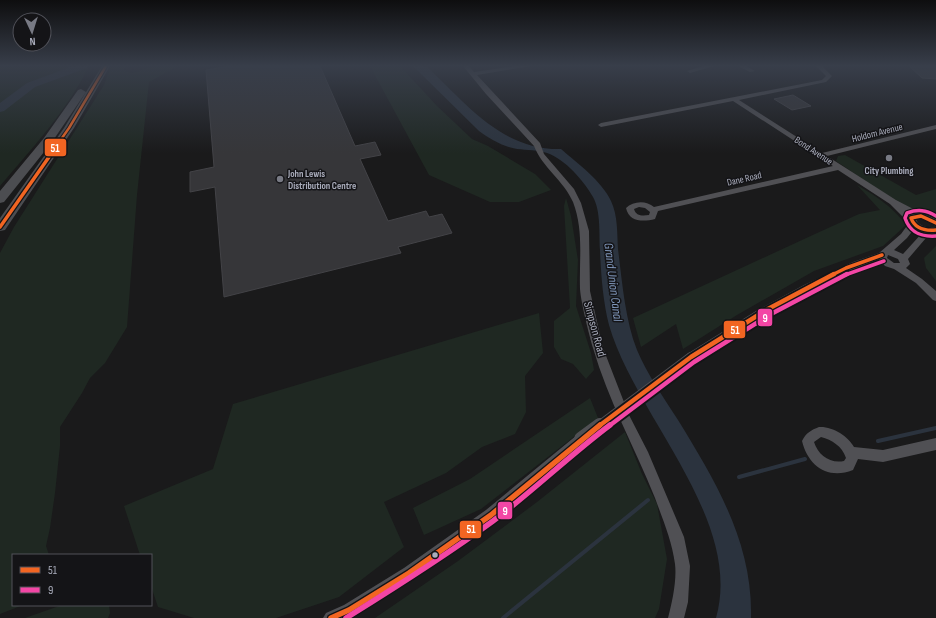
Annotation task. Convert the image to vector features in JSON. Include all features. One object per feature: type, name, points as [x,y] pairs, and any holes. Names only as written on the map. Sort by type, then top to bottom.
[{"type":"highway","points":[[2,196],[48,140],[79,95]]},
{"type":"highway","points":[[1,227],[75,121],[87,95]]},
{"type":"street","name":"Simpson Road","points":[[489,95],[539,150],[571,191],[577,203],[585,231],[585,291],[598,348],[624,417],[644,456],[677,537],[683,566],[680,602],[676,618]]},
{"type":"street","points":[[601,125],[758,95]]},
{"type":"street","name":"Bond Avenue","points":[[734,100],[823,155],[921,219]]},
{"type":"street","name":"Holdom Avenue","points":[[823,155],[936,127]]},
{"type":"street","name":"Dane Road","points":[[653,210],[840,167]]},
{"type":"street","points":[[921,219],[935,228]]},
{"type":"street","points":[[921,219],[923,230],[935,228]]},
{"type":"street","points":[[884,257],[921,219]]},
{"type":"street","points":[[896,266],[902,266],[904,260],[922,236],[935,228]]},
{"type":"street","points":[[332,618],[349,610],[409,573],[491,515],[581,439],[691,356],[768,309],[859,263],[894,253],[904,260],[919,281]]},
{"type":"street","points":[[884,257],[919,281],[936,297]]},
{"type":"street","points":[[851,453],[883,456],[936,444]]},
{"type":"shaded area","points":[[0,95],[72,95],[60,114],[0,186]]},
{"type":"shaded area","points":[[98,95],[148,95],[137,195],[127,327],[105,363],[90,378],[60,427],[60,446],[55,493],[46,546],[49,554],[12,554],[12,606],[20,606],[0,614],[0,253],[14,227]]},
{"type":"shaded area","points":[[386,95],[427,95],[472,139],[488,146],[535,174],[551,190],[519,202],[490,202],[429,175]]},
{"type":"shaded area","points":[[845,155],[916,195],[936,189],[936,217],[925,214],[899,202],[836,161],[838,156]]},
{"type":"shaded area","points":[[857,185],[884,202],[906,225],[883,246],[814,271],[737,315],[683,349],[676,324],[641,347],[633,318],[859,214],[880,210]]},
{"type":"shaded area","points":[[566,198],[571,216],[578,260],[576,306],[591,353],[594,370],[586,379],[573,364],[561,359],[554,347],[554,321],[570,308],[564,206]]},
{"type":"shaded area","points":[[936,246],[936,281],[926,268],[924,258]]},
{"type":"shaded area","points":[[539,313],[543,353],[525,376],[526,412],[515,434],[482,447],[446,473],[384,502],[404,547],[339,597],[276,618],[194,618],[158,607],[152,589],[152,554],[140,554],[124,506],[213,469],[233,404]]},
{"type":"shaded area","points":[[590,398],[598,418],[481,509],[424,535],[413,508],[470,479]]},
{"type":"shaded area","points":[[625,432],[642,474],[657,504],[667,559],[659,609],[655,618],[375,618],[458,561],[537,502]]},
{"type":"shaded area","points":[[59,606],[109,606],[110,613],[108,618],[25,618]]},
{"type":"water","name":"Grand Union Canal","points":[[442,95],[456,95],[486,122],[520,142],[540,147],[561,149],[589,173],[607,193],[616,219],[618,249],[627,313],[637,350],[656,386],[706,467],[730,514],[746,564],[750,591],[751,618],[716,618],[721,581],[715,543],[701,506],[683,468],[622,360],[609,325],[605,307],[602,278],[598,216],[596,203],[593,197],[585,184],[561,160],[540,151],[517,149],[502,145],[479,131]]},
{"type":"building","name":"John Lewis Distribution Centre","points":[[208,95],[333,95],[355,146],[375,142],[381,155],[360,159],[388,221],[426,211],[429,217],[442,214],[452,233],[398,247],[401,253],[224,297],[215,187],[190,192],[190,172],[214,167]]},
{"type":"building","points":[[793,95],[811,106],[792,110],[774,99]]},
{"type":"waterway","points":[[0,109],[18,95]]},
{"type":"waterway","points":[[878,441],[936,428]]},
{"type":"waterway","points":[[739,477],[805,459]]},
{"type":"waterway","points":[[503,618],[648,500]]},
{"type":"transit line","name":"51","points":[[0,227],[69,128],[89,95]]},
{"type":"transit line","name":"9","points":[[936,216],[929,212],[919,210],[907,213],[905,218],[912,231],[921,235],[936,236]]},
{"type":"transit line","name":"51","points":[[936,223],[921,216],[911,218],[915,225],[921,229],[928,231],[936,230]]},
{"type":"transit line","name":"51","points":[[331,618],[349,610],[409,573],[491,515],[581,439],[691,357],[768,309],[846,268],[882,255]]},
{"type":"transit line","name":"9","points":[[346,618],[412,578],[494,520],[585,444],[694,362],[771,314],[848,274],[884,261]]},
{"type":"place","name":"City Plumbing","points":[[889,158]]},
{"type":"place","name":"John Lewis Distribution Centre","points":[[280,179]]}]
